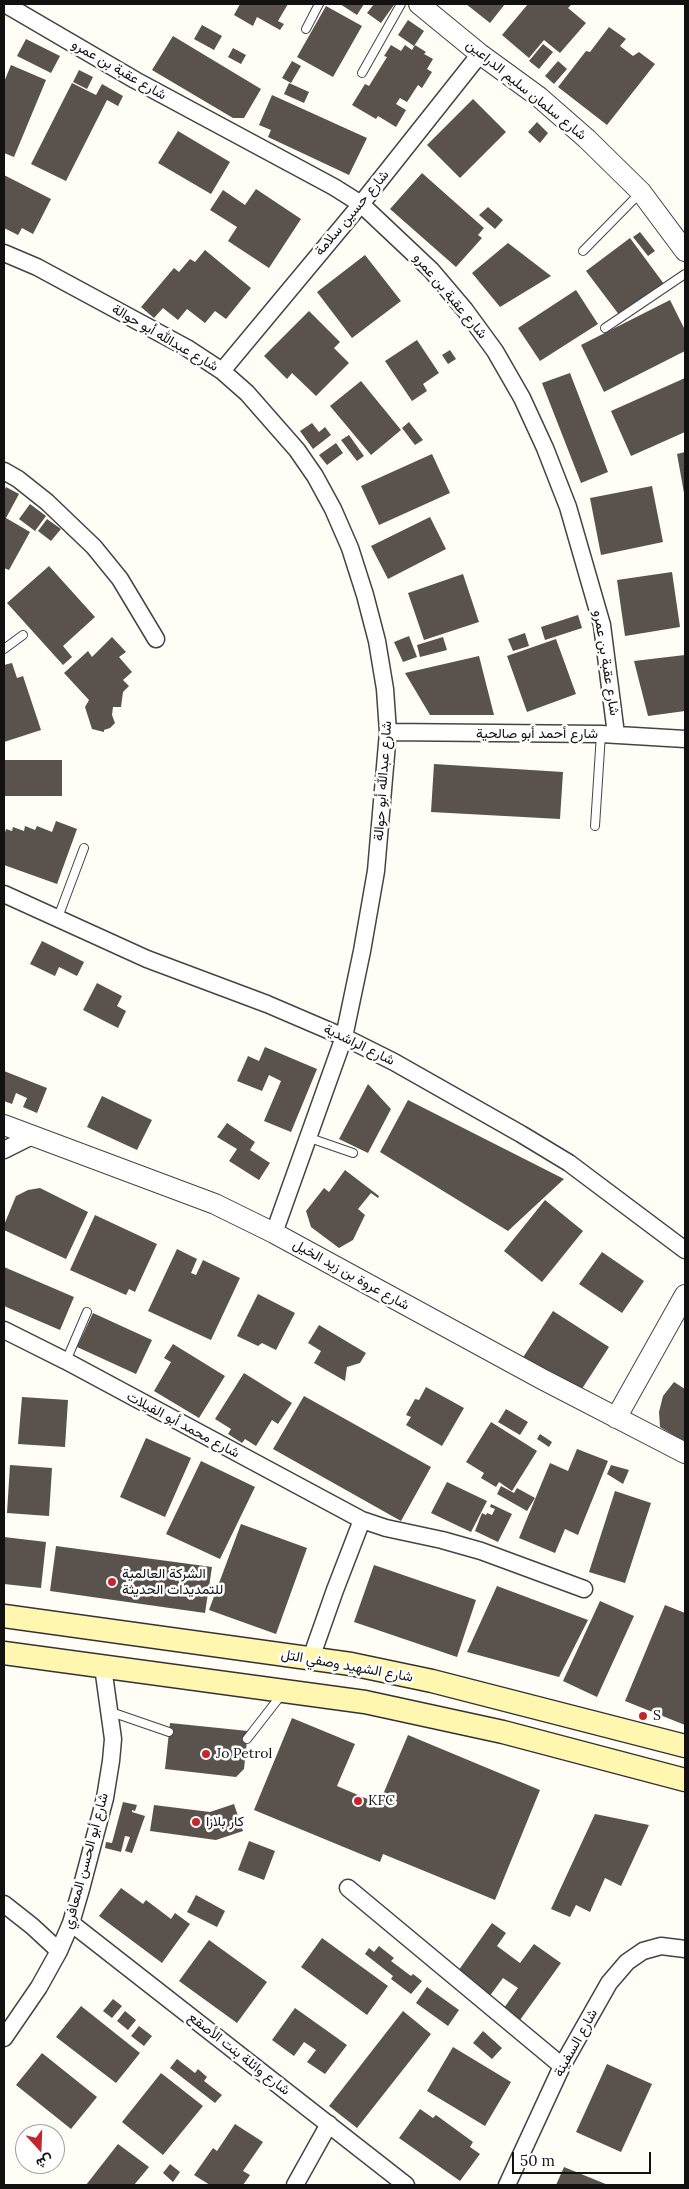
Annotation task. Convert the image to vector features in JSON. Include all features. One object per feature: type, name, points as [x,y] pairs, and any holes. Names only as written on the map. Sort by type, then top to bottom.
[{"type":"main road","name":"شارع الشهيد وصفي التل","points":[[4,1616],[311,1658],[432,1681],[685,1746]]},
{"type":"main road","points":[[4,1654],[365,1702],[429,1715],[685,1780]]},
{"type":"street","name":"شارع عقبة بن عمرو","points":[[5,4],[143,85],[334,187],[360,204],[431,270],[465,310],[494,351],[522,398],[545,448],[568,507],[602,625],[609,734]]},
{"type":"street","name":"شارع سلمان سليم الدراعين","points":[[419,4],[480,54],[538,97],[587,139],[641,192],[685,251]]},
{"type":"street","name":"شارع حسين سلامة","points":[[222,371],[360,204],[480,54]]},
{"type":"street","name":"شارع عبدالله أبو حوالة","points":[[4,254],[37,267],[187,348],[222,371],[269,416],[298,450],[333,509],[350,548],[377,641],[385,688],[388,732],[376,871],[344,1037],[307,1136],[274,1233]]},
{"type":"street","points":[[4,471],[18,479],[47,502],[94,547],[120,579],[156,639]]},
{"type":"street","name":"شارع أحمد أبو صالحية","points":[[388,732],[609,734],[685,738]]},
{"type":"street","name":"شارع الراشدية","points":[[4,894],[57,920],[147,959],[267,1004],[344,1037],[394,1062],[521,1134],[569,1164],[685,1250]]},
{"type":"street","name":"شارع عروة بن زيد الخيل","points":[[4,1125],[215,1204],[274,1233],[616,1418],[685,1453]]},
{"type":"street","points":[[4,1150],[32,1136]]},
{"type":"street","points":[[616,1418],[685,1295]]},
{"type":"street","name":"شارع محمد أبو الفيلات","points":[[4,1330],[66,1361],[362,1520],[386,1528],[481,1551],[584,1589]]},
{"type":"street","points":[[311,1658],[362,1520]]},
{"type":"street","name":"شارع أبو الحسن المعافري","points":[[4,2038],[39,1987],[59,1951],[71,1923],[105,1798],[113,1739],[111,1712],[103,1667]]},
{"type":"street","points":[[348,1888],[562,2066]]},
{"type":"street","points":[[4,1904],[59,1951]]},
{"type":"street","name":"شارع وائلة بنت الأصقع","points":[[71,1923],[406,2185]]},
{"type":"street","name":"شارع السفينة","points":[[507,2185],[562,2066],[609,1983],[627,1962],[643,1951],[661,1946],[685,1949]]},
{"type":"street","points":[[295,2185],[329,2124]]},
{"type":"lane","points":[[306,29],[319,4]]},
{"type":"lane","points":[[362,74],[402,4]]},
{"type":"lane","points":[[583,251],[641,192]]},
{"type":"lane","points":[[605,328],[685,274]]},
{"type":"lane","points":[[4,649],[23,635]]},
{"type":"lane","points":[[595,826],[609,734]]},
{"type":"lane","points":[[57,920],[84,848]]},
{"type":"lane","points":[[307,1136],[353,1153]]},
{"type":"lane","points":[[66,1361],[87,1312]]},
{"type":"lane","points":[[247,1739],[285,1691]]},
{"type":"lane","points":[[111,1712],[169,1732]]},
{"type":"building","points":[[240,4],[288,4],[278,21],[284,24],[280,30],[257,17],[253,26],[234,15]]},
{"type":"building","points":[[340,4],[364,4],[357,15]]},
{"type":"building","points":[[374,4],[394,5],[381,23],[367,13]]},
{"type":"building","points":[[466,4],[505,4],[490,23]]},
{"type":"building","points":[[528,4],[572,4],[568,8],[586,23],[560,53],[544,40],[529,58],[502,35]]},
{"type":"building","points":[[326,6],[362,26],[333,77],[297,57]]},
{"type":"building","points":[[408,20],[424,31],[414,46],[398,35]]},
{"type":"building","points":[[202,25],[222,36],[214,50],[194,39]]},
{"type":"building","points":[[609,27],[626,39],[620,46],[633,56],[639,52],[655,64],[607,125],[558,87],[586,51],[590,52]]},
{"type":"building","points":[[173,36],[261,89],[244,118],[233,118],[152,70]]},
{"type":"building","points":[[26,39],[60,56],[51,73],[17,56]]},
{"type":"building","points":[[543,44],[553,52],[539,69],[529,61]]},
{"type":"building","points":[[391,45],[401,51],[405,45],[412,50],[415,45],[426,52],[424,54],[433,59],[427,69],[432,72],[422,88],[418,85],[407,102],[400,98],[396,104],[406,110],[396,127],[378,116],[376,119],[352,105],[365,84],[369,86],[387,57],[384,56]]},
{"type":"building","points":[[233,48],[246,55],[241,64],[228,57]]},
{"type":"building","points":[[292,61],[301,66],[291,83],[282,78]]},
{"type":"building","points":[[558,61],[567,69],[554,84],[545,76]]},
{"type":"building","points":[[11,65],[46,80],[14,157],[4,153],[4,82]]},
{"type":"building","points":[[79,70],[93,77],[87,89],[73,82]]},
{"type":"building","points":[[72,83],[96,95],[102,84],[123,96],[118,106],[107,100],[66,181],[31,164]]},
{"type":"building","points":[[289,83],[309,92],[304,103],[284,94]]},
{"type":"building","points":[[272,95],[367,138],[349,175],[268,137],[271,130],[259,125]]},
{"type":"building","points":[[473,99],[506,132],[460,178],[427,145]]},
{"type":"building","points":[[537,122],[548,133],[540,143],[528,132]]},
{"type":"building","points":[[178,131],[230,162],[211,194],[158,163]]},
{"type":"building","points":[[422,173],[484,228],[478,235],[482,238],[456,267],[390,209]]},
{"type":"building","points":[[4,175],[51,199],[33,234],[22,228],[18,235],[4,228]]},
{"type":"building","points":[[256,189],[301,219],[269,268],[228,241],[237,227],[210,210],[223,190],[245,205]]},
{"type":"building","points":[[488,207],[503,220],[495,229],[479,215]]},
{"type":"building","points":[[640,232],[655,251],[648,256],[633,237]]},
{"type":"building","points":[[630,238],[664,284],[620,316],[586,271]]},
{"type":"building","points":[[508,243],[551,276],[500,307],[472,273]]},
{"type":"building","points":[[205,250],[251,288],[226,319],[215,311],[205,323],[187,309],[178,320],[163,308],[154,318],[141,307],[174,268],[179,272],[190,259],[195,262]]},
{"type":"building","points":[[365,255],[401,301],[352,338],[317,292]]},
{"type":"building","points":[[576,290],[598,324],[540,361],[518,328]]},
{"type":"building","points":[[670,300],[685,330],[685,351],[604,392],[581,345]]},
{"type":"building","points":[[309,311],[340,342],[334,348],[349,363],[316,396],[292,373],[287,379],[264,356]]},
{"type":"building","points":[[417,340],[439,373],[423,384],[427,391],[412,401],[385,361]]},
{"type":"building","points":[[450,350],[456,359],[448,364],[442,355]]},
{"type":"building","points":[[570,373],[608,472],[581,483],[542,383]]},
{"type":"building","points":[[685,378],[685,432],[631,456],[611,411]]},
{"type":"building","points":[[361,381],[401,430],[371,455],[330,406]]},
{"type":"building","points":[[409,422],[423,440],[415,445],[402,428]]},
{"type":"building","points":[[312,423],[319,432],[325,427],[331,435],[313,449],[300,431]]},
{"type":"building","points":[[349,435],[364,456],[357,461],[341,440]]},
{"type":"building","points":[[336,443],[343,453],[327,465],[319,455]]},
{"type":"building","points":[[685,452],[685,493],[684,493],[677,454]]},
{"type":"building","points":[[432,454],[450,493],[379,525],[361,486]]},
{"type":"building","points":[[652,486],[663,542],[601,555],[590,498]]},
{"type":"building","points":[[6,487],[19,494],[6,518],[30,532],[9,570],[4,568],[4,491]]},
{"type":"building","points":[[30,504],[46,516],[35,531],[19,519]]},
{"type":"building","points":[[430,517],[446,549],[388,579],[371,546]]},
{"type":"building","points":[[47,519],[61,529],[51,541],[38,531]]},
{"type":"building","points":[[49,566],[95,617],[63,646],[72,657],[63,665],[7,603]]},
{"type":"building","points":[[672,572],[680,627],[625,636],[617,580]]},
{"type":"building","points":[[463,574],[479,622],[424,640],[408,593]]},
{"type":"building","points":[[578,615],[582,628],[545,640],[541,627]]},
{"type":"building","points":[[525,633],[529,646],[513,651],[508,639]]},
{"type":"building","points":[[409,636],[417,657],[403,662],[394,642]]},
{"type":"building","points":[[112,637],[126,652],[119,657],[132,672],[123,680],[129,686],[123,692],[121,707],[113,707],[112,715],[115,723],[110,728],[104,730],[104,732],[92,729],[85,707],[89,700],[64,673],[88,651],[92,657]]},
{"type":"building","points":[[443,637],[447,650],[420,657],[417,645]]},
{"type":"building","points":[[556,639],[576,694],[527,712],[507,656]]},
{"type":"building","points":[[685,655],[685,711],[648,716],[634,661]]},
{"type":"building","points":[[479,656],[494,715],[430,715],[405,673]]},
{"type":"building","points":[[12,663],[17,678],[23,676],[41,730],[4,742],[4,665]]},
{"type":"building","points":[[4,760],[62,760],[62,796],[4,796]]},
{"type":"building","points":[[434,764],[563,772],[560,819],[431,812]]},
{"type":"building","points":[[56,821],[77,829],[57,884],[4,865],[4,836],[6,829],[12,831],[13,827],[24,831],[25,826],[35,830],[37,826],[52,832]]},
{"type":"building","points":[[42,941],[84,962],[77,976],[59,967],[55,976],[30,964]]},
{"type":"building","points":[[97,983],[122,996],[117,1006],[126,1011],[118,1028],[83,1010]]},
{"type":"building","points":[[265,1047],[317,1069],[291,1132],[264,1121],[281,1081],[269,1075],[262,1091],[237,1081],[248,1056],[259,1061]]},
{"type":"building","points":[[4,1071],[47,1088],[37,1113],[23,1107],[27,1098],[16,1093],[12,1104],[4,1101]]},
{"type":"building","points":[[368,1084],[391,1109],[368,1153],[339,1139]]},
{"type":"building","points":[[102,1096],[152,1120],[137,1150],[87,1127]]},
{"type":"building","points":[[408,1100],[564,1179],[508,1231],[380,1152]]},
{"type":"building","points":[[227,1123],[255,1142],[250,1150],[270,1163],[259,1180],[229,1161],[237,1149],[217,1137]]},
{"type":"building","points":[[345,1170],[379,1196],[378,1198],[371,1193],[358,1209],[365,1215],[353,1240],[339,1248],[311,1227],[306,1211],[324,1188],[329,1192]]},
{"type":"building","points":[[40,1188],[88,1212],[66,1259],[4,1230],[4,1225],[16,1196],[28,1190]]},
{"type":"building","points":[[545,1200],[583,1231],[542,1282],[504,1251]]},
{"type":"building","points":[[95,1215],[157,1244],[135,1292],[129,1289],[126,1295],[70,1270]]},
{"type":"building","points":[[177,1249],[197,1259],[191,1273],[196,1275],[203,1260],[240,1278],[211,1340],[148,1311]]},
{"type":"building","points":[[602,1252],[644,1281],[622,1313],[579,1284]]},
{"type":"building","points":[[4,1267],[74,1297],[60,1330],[4,1306]]},
{"type":"building","points":[[258,1294],[295,1313],[276,1350],[262,1343],[258,1346],[237,1336]]},
{"type":"building","points":[[553,1311],[609,1347],[578,1395],[522,1359]]},
{"type":"building","points":[[93,1313],[152,1340],[136,1374],[77,1347]]},
{"type":"building","points":[[319,1325],[366,1353],[360,1363],[347,1367],[345,1381],[314,1363],[321,1351],[308,1343]]},
{"type":"building","points":[[173,1344],[225,1376],[199,1418],[154,1391],[171,1362],[164,1358]]},
{"type":"building","points":[[244,1373],[292,1403],[278,1424],[272,1420],[256,1446],[245,1439],[242,1443],[228,1434],[231,1429],[215,1419]]},
{"type":"building","points":[[674,1382],[685,1389],[685,1442],[660,1427],[659,1412],[663,1396]]},
{"type":"building","points":[[426,1387],[464,1408],[442,1446],[406,1425],[411,1417],[406,1415],[415,1399],[419,1400]]},
{"type":"building","points":[[304,1396],[431,1467],[401,1521],[273,1449]]},
{"type":"building","points":[[22,1397],[68,1400],[65,1447],[18,1444]]},
{"type":"building","points":[[506,1409],[528,1422],[520,1435],[498,1422]]},
{"type":"building","points":[[491,1422],[537,1451],[512,1491],[499,1482],[496,1487],[481,1478],[484,1473],[466,1462]]},
{"type":"building","points":[[540,1434],[552,1442],[549,1447],[537,1439]]},
{"type":"building","points":[[146,1438],[191,1458],[165,1517],[120,1497]]},
{"type":"building","points":[[577,1449],[608,1461],[578,1535],[565,1529],[555,1553],[519,1538],[550,1463],[568,1471]]},
{"type":"building","points":[[201,1461],[255,1487],[220,1559],[166,1534]]},
{"type":"building","points":[[10,1465],[52,1468],[49,1516],[7,1513]]},
{"type":"building","points":[[611,1465],[629,1470],[623,1484],[607,1474]]},
{"type":"building","points":[[447,1482],[487,1501],[471,1532],[431,1513]]},
{"type":"building","points":[[501,1486],[514,1493],[517,1488],[535,1498],[527,1511],[497,1494]]},
{"type":"building","points":[[615,1491],[651,1503],[625,1583],[589,1572]]},
{"type":"building","points":[[491,1504],[512,1514],[498,1542],[475,1531],[482,1513],[492,1515],[495,1509],[490,1507]]},
{"type":"building","points":[[241,1524],[307,1548],[276,1634],[209,1610]]},
{"type":"building","points":[[4,1537],[46,1542],[41,1588],[4,1584]]},
{"type":"building","points":[[56,1546],[212,1567],[205,1613],[50,1591]]},
{"type":"building","points":[[374,1565],[476,1600],[457,1657],[354,1622]]},
{"type":"building","points":[[497,1586],[588,1620],[559,1677],[467,1652]]},
{"type":"building","points":[[600,1601],[634,1616],[597,1697],[563,1681]]},
{"type":"building","points":[[665,1605],[685,1613],[685,1725],[625,1701]]},
{"type":"building","points":[[292,1718],[355,1744],[337,1786],[379,1804],[408,1735],[540,1790],[495,1900],[383,1854],[380,1862],[254,1810]]},
{"type":"building","name":"Jo Petrol","points":[[170,1723],[248,1731],[244,1769],[236,1777],[165,1769]]},
{"type":"building","points":[[123,1802],[137,1805],[135,1811],[132,1810],[132,1812],[145,1816],[132,1853],[125,1851],[130,1837],[125,1836],[121,1852],[105,1848],[106,1842],[112,1843]]},
{"type":"building","name":"كار بلازا","points":[[234,1804],[243,1831],[216,1840],[150,1831],[154,1805],[210,1812]]},
{"type":"building","points":[[595,1814],[649,1825],[621,1886],[605,1878],[590,1912],[576,1905],[570,1917],[551,1909]]},
{"type":"building","points":[[249,1841],[275,1851],[264,1880],[238,1870]]},
{"type":"building","points":[[121,1888],[143,1904],[146,1900],[171,1919],[175,1913],[190,1924],[162,1963],[99,1916]]},
{"type":"building","points":[[196,1895],[225,1911],[217,1927],[187,1912]]},
{"type":"building","points":[[492,1923],[506,1933],[497,1946],[520,1963],[534,1944],[561,1963],[520,2020],[504,2008],[518,1988],[503,1978],[489,1997],[456,1974]]},
{"type":"building","points":[[322,1938],[388,1986],[367,2015],[301,1967]]},
{"type":"building","points":[[209,1940],[267,1982],[237,2023],[179,1981]]},
{"type":"building","points":[[379,1946],[394,1958],[391,1961],[411,1976],[413,1974],[422,1981],[411,1994],[391,1979],[393,1976],[365,1954],[369,1948],[374,1952]]},
{"type":"building","points":[[427,1987],[459,2010],[448,2026],[416,2003]]},
{"type":"building","points":[[113,1999],[122,2006],[112,2018],[103,2011]]},
{"type":"building","points":[[81,2006],[140,2053],[116,2083],[56,2037]]},
{"type":"building","points":[[295,2008],[347,2045],[325,2074],[307,2062],[316,2050],[304,2042],[294,2056],[272,2040]]},
{"type":"building","points":[[125,2011],[136,2020],[128,2030],[117,2021]]},
{"type":"building","points":[[403,2011],[431,2034],[357,2128],[329,2106]]},
{"type":"building","points":[[139,2026],[152,2036],[144,2046],[131,2036]]},
{"type":"building","points":[[483,2031],[502,2048],[492,2059],[473,2043]]},
{"type":"building","points":[[453,2047],[511,2082],[485,2126],[427,2091]]},
{"type":"building","points":[[42,2053],[97,2097],[71,2129],[16,2085]]},
{"type":"building","points":[[177,2059],[195,2073],[198,2069],[207,2077],[204,2081],[222,2095],[215,2103],[170,2068]]},
{"type":"building","points":[[607,2064],[652,2084],[621,2152],[576,2132]]},
{"type":"building","points":[[161,2073],[203,2106],[163,2155],[122,2122]]},
{"type":"building","points":[[420,2109],[433,2118],[436,2115],[473,2142],[470,2147],[480,2154],[460,2181],[399,2138]]},
{"type":"building","points":[[235,2124],[263,2142],[243,2171],[250,2175],[243,2185],[210,2185],[194,2175],[213,2148],[217,2151]]},
{"type":"building","points":[[118,2144],[149,2167],[134,2185],[86,2185]]},
{"type":"building","points":[[170,2164],[180,2172],[173,2182],[163,2173]]},
{"type":"building","points":[[564,2167],[608,2185],[556,2185]]},
{"type":"place","name":"الشركة العالمية للتمديدات الحديثة","points":[[112,1582]]},
{"type":"place","name":"S","points":[[643,1716]]},
{"type":"place","name":"Jo Petrol","points":[[206,1754]]},
{"type":"place","name":"KFC","points":[[358,1801]]},
{"type":"place","name":"كار بلازا","points":[[196,1822]]}]
